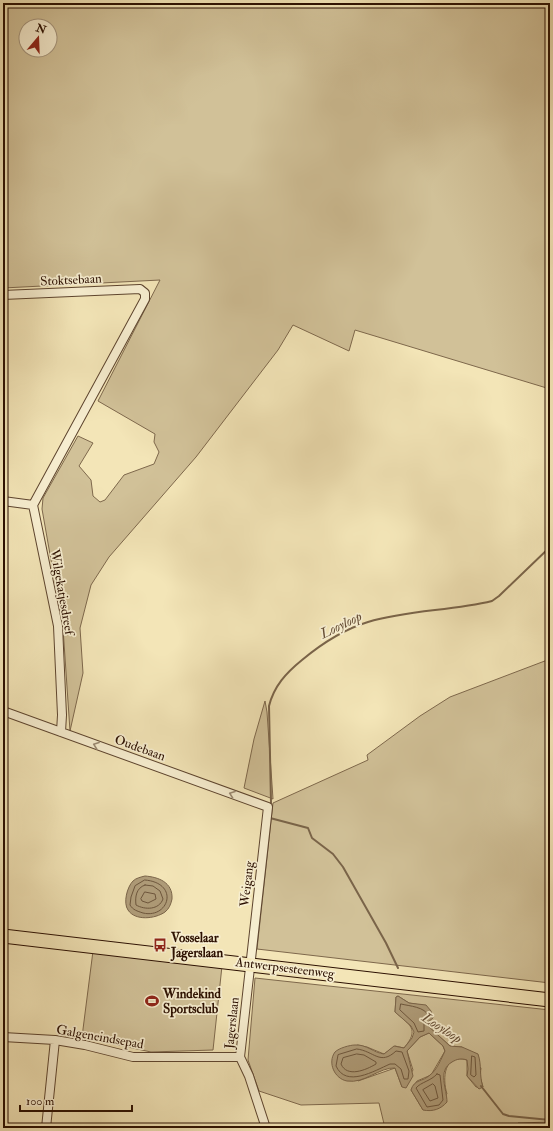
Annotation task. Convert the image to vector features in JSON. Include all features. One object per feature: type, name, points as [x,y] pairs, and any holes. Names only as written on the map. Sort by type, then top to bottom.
[{"type":"main road","name":"Antwerpsesteenweg","points":[[3,936],[550,1000]]},
{"type":"street","name":"Stoktsebaan","points":[[3,296],[140,289],[145,293],[145,299],[33,505]]},
{"type":"street","points":[[3,501],[33,505]]},
{"type":"street","name":"Wilgekatjesdreef","points":[[33,505],[58,626],[62,715],[61,732]]},
{"type":"street","name":"Oudebaan","points":[[3,712],[268,808]]},
{"type":"street","name":"Weigang","points":[[251,964],[268,808]]},
{"type":"street","name":"Jagerslaan","points":[[251,964],[242,1024],[240,1057],[249,1076],[266,1128]]},
{"type":"street","name":"Galgeneindsepad","points":[[3,1037],[55,1040],[84,1045],[133,1057],[240,1057]]},
{"type":"street","points":[[46,1128],[55,1040]]},
{"type":"shaded area","points":[[3,3],[550,3],[550,389],[355,330],[349,351],[293,325],[278,350],[196,457],[109,557],[91,585],[80,628],[83,673],[70,731],[63,628],[42,509],[43,498],[78,436],[93,443],[79,466],[91,480],[93,496],[100,502],[105,500],[124,475],[154,464],[159,452],[154,442],[155,434],[98,401],[160,280],[3,288]]},
{"type":"shaded area","points":[[550,659],[550,983],[257,949],[273,803],[368,760],[367,755],[420,716],[450,697]]},
{"type":"shaded area","points":[[265,701],[273,799],[244,788],[254,739]]},
{"type":"shaded area","name":"Windekind Sportsclub","points":[[93,951],[222,966],[213,1050],[151,1052],[82,1037]]},
{"type":"shaded area","points":[[255,978],[550,1010],[550,1122],[518,1123],[516,1128],[385,1128],[379,1103],[301,1105],[259,1091],[248,1060]],"holes":[[[398,996],[409,1003],[426,1006],[428,1026],[450,1046],[462,1047],[481,1068],[480,1076],[483,1087],[476,1087],[467,1076],[467,1060],[453,1060],[446,1068],[445,1088],[447,1094],[423,1110],[411,1090],[417,1081],[431,1075],[445,1051],[443,1046],[429,1033],[420,1037],[407,1051],[413,1070],[402,1087],[395,1068],[358,1081],[357,1045],[367,1047],[384,1054],[395,1046],[404,1048],[409,1042],[412,1032],[411,1028],[409,1024],[395,1012],[396,997]]]},
{"type":"water","points":[[145,876],[160,879],[164,882],[170,888],[172,899],[170,906],[165,912],[156,916],[145,918],[131,914],[127,907],[126,895],[133,881]]},
{"type":"water","points":[[398,996],[409,1003],[426,1005],[431,1011],[433,1018],[428,1022],[428,1026],[450,1046],[462,1047],[478,1054],[483,1087],[479,1089],[467,1076],[467,1060],[456,1060],[447,1066],[445,1070],[444,1080],[447,1102],[430,1111],[423,1110],[411,1090],[412,1086],[435,1070],[445,1051],[443,1046],[429,1033],[420,1037],[407,1051],[413,1076],[406,1088],[402,1087],[395,1068],[389,1068],[366,1078],[353,1081],[343,1080],[336,1074],[332,1061],[335,1052],[339,1049],[359,1045],[384,1054],[394,1046],[404,1048],[412,1038],[414,1032],[411,1026],[395,1012],[396,997]]},
{"type":"waterway","name":"Looyloop","points":[[271,803],[269,706],[277,686],[296,665],[333,638],[368,622],[398,615],[461,607],[492,601],[550,547]]},
{"type":"waterway","name":"Looyloop","points":[[270,818],[308,828],[312,838],[333,854],[343,867],[386,943],[398,968]]},
{"type":"waterway","name":"Looyloop","points":[[481,1086],[503,1114],[509,1116],[550,1120]]},
{"type":"place","name":"Vosselaar Jagerslaan","points":[[160,945]]},
{"type":"place","name":"Windekind Sportsclub","points":[[152,1001]]}]
